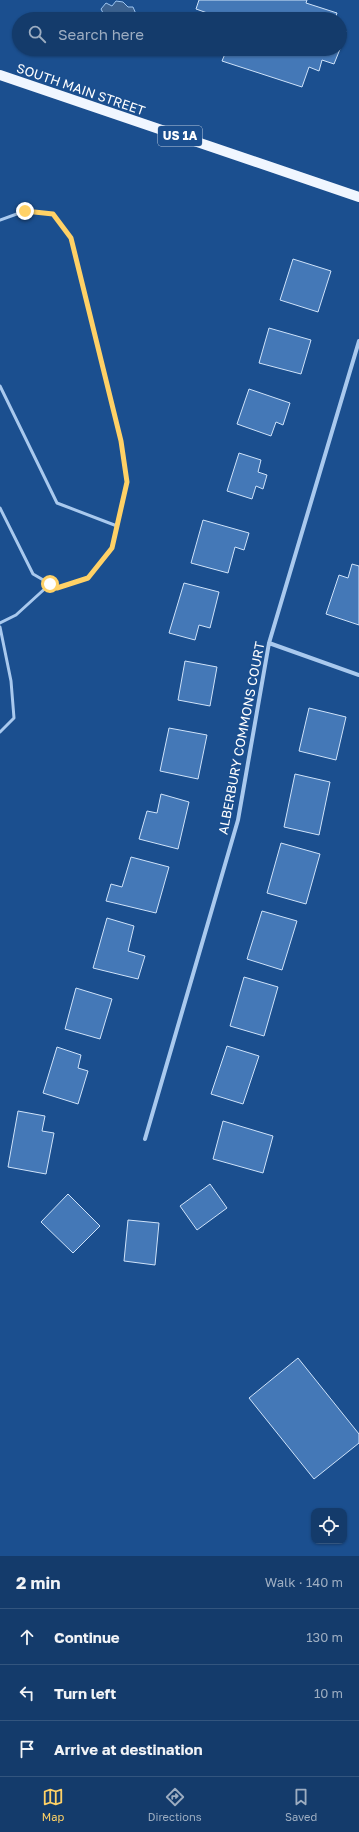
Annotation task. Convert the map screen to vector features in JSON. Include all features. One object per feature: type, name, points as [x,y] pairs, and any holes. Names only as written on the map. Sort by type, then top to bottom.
[{"type":"main road","name":"SOUTH MAIN STREET","points":[[0,75],[359,197]]},
{"type":"street","name":"ALBERBURY COMMONS COURT","points":[[145,1139],[238,820],[270,643],[359,341]]},
{"type":"street","points":[[270,643],[359,675]]},
{"type":"lane","points":[[0,220],[25,211],[53,214],[71,238],[121,441],[127,482],[112,548],[88,578],[57,588],[33,574],[0,508]]},
{"type":"lane","points":[[0,386],[57,503],[117,526]]},
{"type":"lane","points":[[0,623],[16,615],[50,584]]},
{"type":"lane","points":[[0,627],[11,681],[14,718],[0,732]]},
{"type":"water","points":[[116,1],[123,2],[128,7],[133,7],[135,12],[102,12],[101,9],[106,3],[112,6]]},
{"type":"building","points":[[199,0],[307,0],[306,3],[334,12],[204,12],[196,9]]},
{"type":"building","points":[[224,56],[337,56],[334,64],[322,60],[319,71],[309,67],[302,87],[222,61]]},
{"type":"building","points":[[293,259],[331,271],[318,312],[280,300]]},
{"type":"building","points":[[269,328],[311,340],[301,374],[259,363]]},
{"type":"building","points":[[249,389],[290,403],[283,425],[276,422],[271,436],[237,424]]},
{"type":"building","points":[[239,453],[261,460],[258,472],[267,475],[263,489],[256,486],[252,499],[227,491]]},
{"type":"building","points":[[203,520],[249,533],[244,550],[235,547],[228,573],[191,563]]},
{"type":"building","points":[[352,564],[359,566],[359,625],[326,614],[339,575],[348,578]]},
{"type":"building","points":[[184,583],[219,592],[210,628],[199,625],[195,640],[169,633]]},
{"type":"building","points":[[185,661],[217,667],[210,706],[178,700]]},
{"type":"building","points":[[309,708],[346,717],[336,760],[299,751]]},
{"type":"building","points":[[169,728],[207,735],[198,779],[160,771]]},
{"type":"building","points":[[295,774],[330,782],[319,835],[284,827]]},
{"type":"building","points":[[161,794],[189,802],[178,849],[139,839],[147,811],[157,813]]},
{"type":"building","points":[[281,843],[320,854],[306,904],[267,893]]},
{"type":"building","points":[[131,857],[169,867],[156,913],[106,901],[111,884],[122,887]]},
{"type":"building","points":[[262,911],[297,921],[282,970],[247,959]]},
{"type":"building","points":[[107,918],[134,926],[128,951],[145,956],[138,979],[93,968]]},
{"type":"building","points":[[244,977],[278,987],[264,1036],[230,1026]]},
{"type":"building","points":[[76,988],[112,999],[100,1039],[65,1029]]},
{"type":"building","points":[[227,1046],[259,1056],[243,1104],[211,1094]]},
{"type":"building","points":[[57,1047],[81,1055],[78,1068],[88,1071],[78,1104],[43,1093]]},
{"type":"building","points":[[18,1111],[45,1116],[42,1131],[54,1133],[46,1174],[8,1167]]},
{"type":"building","points":[[223,1121],[273,1136],[263,1173],[213,1159]]},
{"type":"building","points":[[210,1184],[227,1208],[197,1230],[180,1206]]},
{"type":"building","points":[[68,1194],[100,1226],[73,1253],[41,1222]]},
{"type":"building","points":[[128,1220],[159,1223],[155,1265],[124,1261]]},
{"type":"building","points":[[298,1358],[359,1434],[359,1443],[314,1479],[249,1398]]},
{"type":"route","points":[[25,211],[53,214],[71,238],[121,441],[127,482],[112,548],[88,578],[57,588],[50,584]]}]
